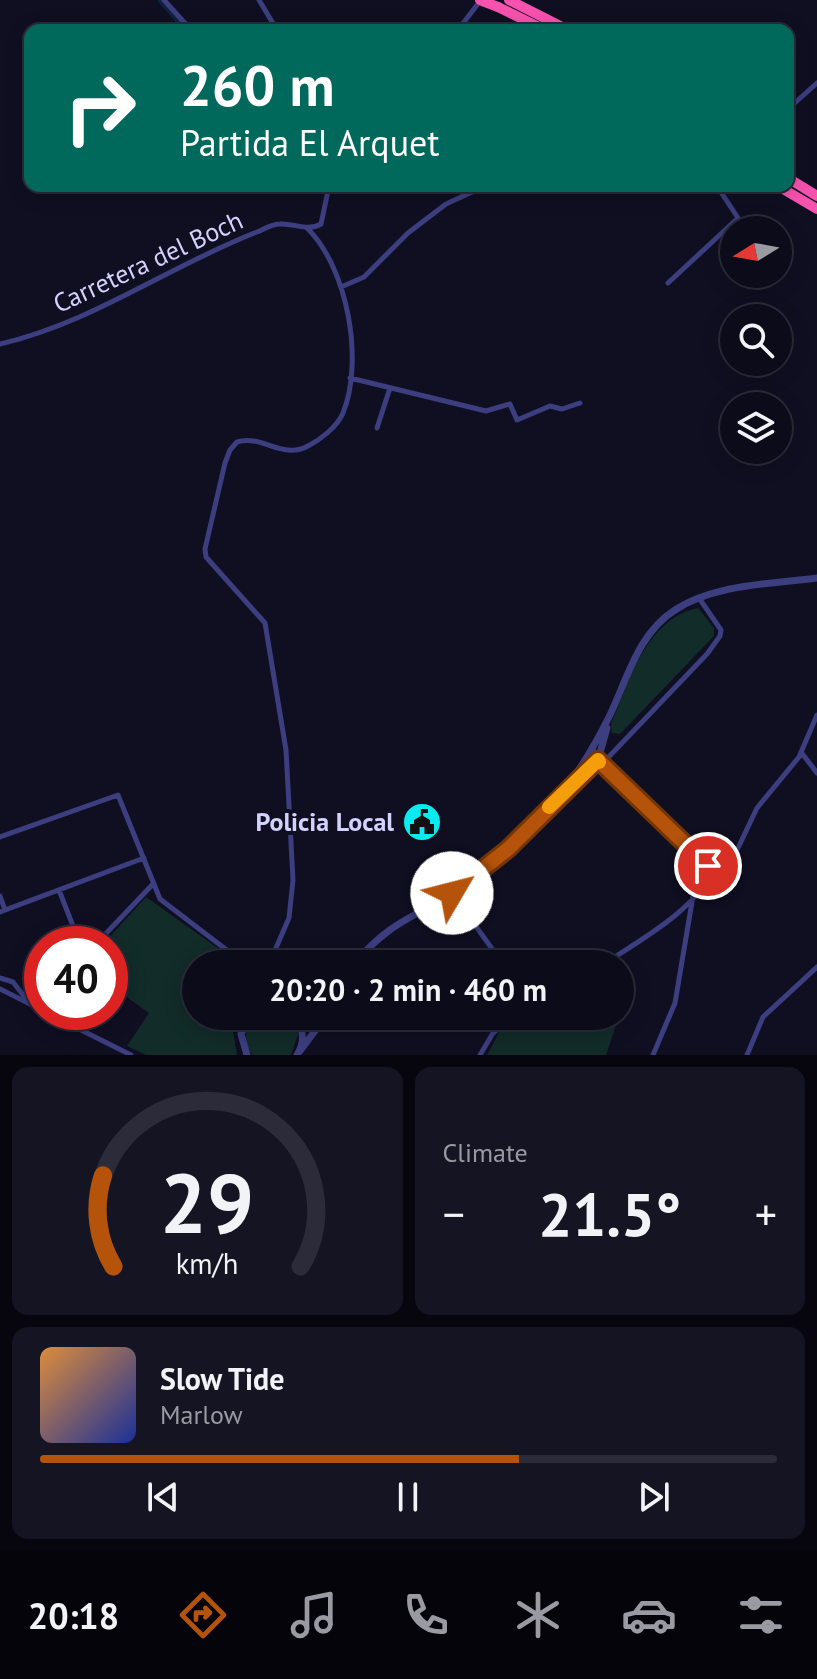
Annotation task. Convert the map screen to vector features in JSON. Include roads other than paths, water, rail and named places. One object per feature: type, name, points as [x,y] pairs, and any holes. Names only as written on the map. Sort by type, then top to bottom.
[{"type":"highway","points":[[509,0],[556,24]]},
{"type":"highway","points":[[479,3],[498,7],[533,24]]},
{"type":"highway","points":[[794,182],[817,196]]},
{"type":"highway","points":[[788,192],[817,209]]},
{"type":"street","points":[[164,0],[186,24]]},
{"type":"street","points":[[259,0],[273,24]]},
{"type":"street","points":[[463,24],[479,3]]},
{"type":"street","points":[[794,104],[817,83]]},
{"type":"street","points":[[307,228],[314,229],[321,224],[328,192]]},
{"type":"street","points":[[341,287],[364,277],[408,233],[446,204],[472,192]]},
{"type":"street","points":[[668,283],[738,218],[721,192]]},
{"type":"street","name":"Carretera del Boch","points":[[0,344],[29,338],[82,317],[278,224],[307,228]]},
{"type":"street","points":[[275,950],[289,918],[293,880],[286,750],[269,635],[256,611],[210,564],[205,549],[225,463],[237,442],[255,439],[276,449],[295,451],[311,444],[334,427],[342,415],[353,349],[341,287],[316,236],[307,228]]},
{"type":"street","points":[[350,378],[486,411],[510,404],[517,420],[550,406],[562,409],[580,403]]},
{"type":"street","points":[[377,428],[390,388]]},
{"type":"street","points":[[560,796],[593,749],[651,632],[676,608],[699,598],[742,588],[817,578]]},
{"type":"street","points":[[368,950],[407,916],[452,893],[508,849],[560,796],[600,763],[707,654],[721,630],[699,598]]},
{"type":"street","points":[[600,763],[610,715]]},
{"type":"street","points":[[709,869],[716,867],[738,848],[757,808],[801,752],[817,715]]},
{"type":"street","points":[[593,749],[600,763],[709,869]]},
{"type":"street","points":[[801,752],[817,773]]},
{"type":"street","points":[[0,837],[118,795],[160,899],[227,950]]},
{"type":"street","points":[[0,896],[3,911],[144,858]]},
{"type":"street","points":[[625,950],[667,921],[707,880],[709,869]]},
{"type":"street","points":[[113,926],[153,883]]},
{"type":"street","points":[[59,890],[73,926]]},
{"type":"street","points":[[452,893],[493,950]]},
{"type":"street","points":[[653,1055],[675,1003],[693,896]]},
{"type":"street","points":[[747,1055],[763,1017],[817,967]]},
{"type":"street","points":[[0,978],[13,982],[24,996]]},
{"type":"street","points":[[0,989],[24,1001]]},
{"type":"street","points":[[82,1030],[131,1055]]},
{"type":"street","points":[[243,1030],[245,1053]]},
{"type":"street","points":[[299,1054],[302,1030]]},
{"type":"street","points":[[299,1054],[315,1030]]},
{"type":"street","points":[[480,1055],[497,1030]]},
{"type":"waterway","points":[[160,0],[181,24]]},
{"type":"place","name":"Policia Local","points":[[422,822]]}]
